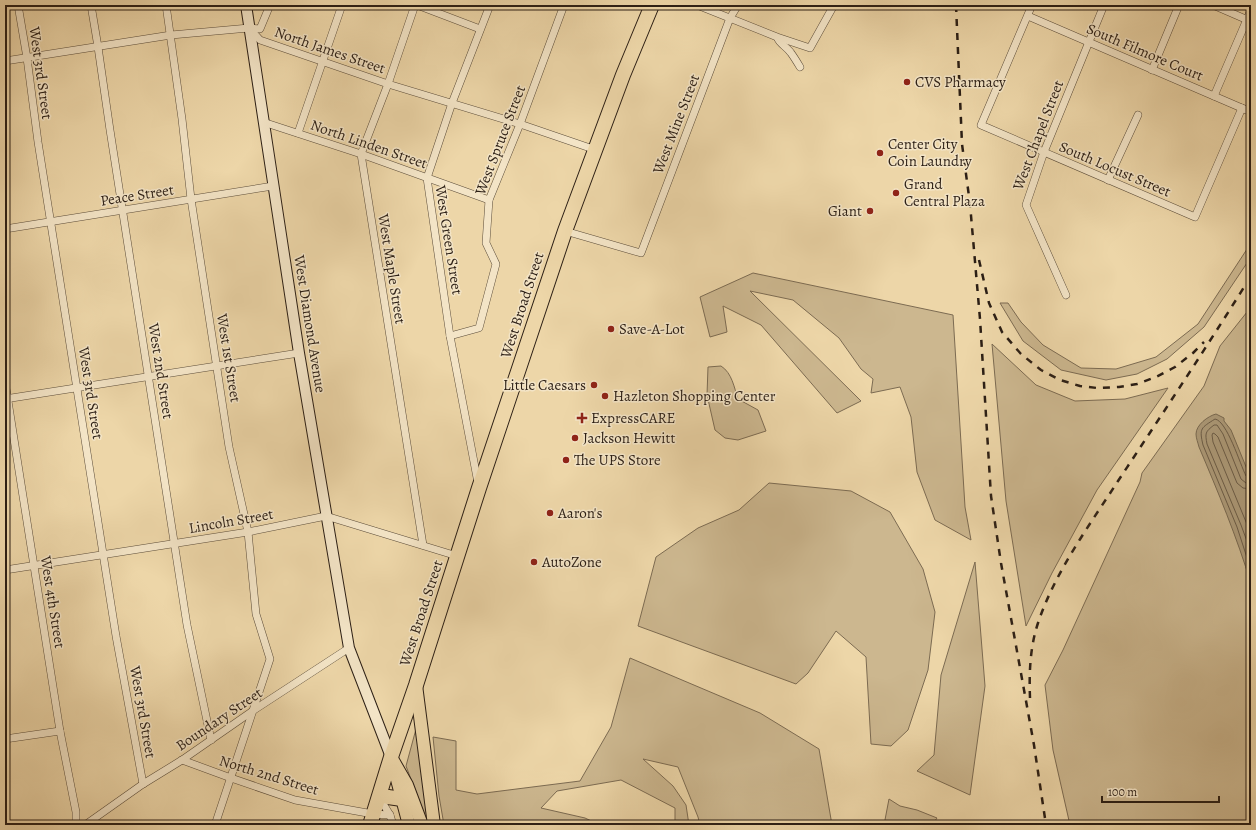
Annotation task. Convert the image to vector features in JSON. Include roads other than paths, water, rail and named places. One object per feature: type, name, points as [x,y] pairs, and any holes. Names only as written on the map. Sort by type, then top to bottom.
[{"type":"highway","name":"West Broad Street","points":[[372,820],[391,757],[416,685],[479,488],[565,231],[623,75],[652,5]]},
{"type":"highway","points":[[379,796],[402,799]]},
{"type":"main road","points":[[416,685],[434,825]]},
{"type":"main road","points":[[391,757],[409,825]]},
{"type":"main road","points":[[391,757],[407,785],[422,825]]},
{"type":"street","name":"West 3rd Street","points":[[18,5],[103,555],[143,784]]},
{"type":"street","name":"West 2nd Street","points":[[91,5],[187,625],[211,740]]},
{"type":"street","name":"West 1st Street","points":[[166,5],[182,119],[191,200],[229,447],[248,532],[256,614],[270,659],[215,825]]},
{"type":"street","name":"West Diamond Avenue","points":[[246,5],[299,353],[349,648],[391,757]]},
{"type":"street","points":[[5,61],[170,35],[249,28],[260,29],[270,5]]},
{"type":"street","points":[[298,133],[342,5]]},
{"type":"street","points":[[361,154],[416,5],[480,29]]},
{"type":"street","name":"West Green Street","points":[[479,488],[450,336],[427,178],[452,103],[490,5]]},
{"type":"street","name":"West Spruce Street","points":[[450,336],[479,328],[496,264],[486,243],[489,200],[520,124],[564,5]]},
{"type":"street","points":[[697,5],[777,37],[810,48],[834,5]]},
{"type":"street","name":"West Mine Street","points":[[565,231],[641,253],[730,18],[738,5]]},
{"type":"street","points":[[1028,16],[1032,5]]},
{"type":"street","name":"West Chapel Street","points":[[1066,295],[1026,205],[1044,152],[1104,5]]},
{"type":"street","points":[[1152,70],[1180,5]]},
{"type":"street","points":[[1213,5],[1249,20]]},
{"type":"street","points":[[1214,96],[1249,20],[1251,10]]},
{"type":"street","name":"South Filmore Court","points":[[1028,16],[1251,112]]},
{"type":"street","name":"South Locust Street","points":[[1028,16],[981,125],[1108,180],[1195,217],[1242,108]]},
{"type":"street","name":"North James Street","points":[[249,28],[260,40],[388,84],[520,124],[596,150]]},
{"type":"street","points":[[777,37],[779,42],[791,52],[800,67]]},
{"type":"street","points":[[1108,180],[1138,115]]},
{"type":"street","name":"North Linden Street","points":[[263,122],[361,154],[489,200]]},
{"type":"street","name":"West Maple Street","points":[[361,154],[423,545]]},
{"type":"street","name":"Peace Street","points":[[5,229],[273,186]]},
{"type":"street","points":[[6,399],[299,353]]},
{"type":"street","name":"West 4th Street","points":[[5,382],[6,399],[60,731],[76,812],[76,825]]},
{"type":"street","name":"Lincoln Street","points":[[5,570],[248,532],[326,516],[457,556]]},
{"type":"street","name":"Boundary Street","points":[[85,825],[143,784],[182,760],[254,710],[349,648]]},
{"type":"street","points":[[5,740],[60,731]]},
{"type":"street","name":"North 2nd Street","points":[[182,760],[295,800],[372,820],[390,815]]},
{"type":"street","points":[[379,796],[390,815],[393,825]]},
{"type":"street","points":[[5,821],[6,825]]},
{"type":"water","points":[[1216,414],[1224,418],[1224,421],[1231,430],[1251,479],[1251,584],[1246,566],[1196,437],[1200,424]]},
{"type":"railway","points":[[956,5],[962,144],[970,204],[980,319],[991,496],[1001,563],[1034,745],[1046,825]]},
{"type":"railway","points":[[979,260],[989,303],[1002,332],[1021,354],[1041,370],[1060,380],[1080,386],[1097,388],[1137,384],[1156,377],[1175,367],[1204,342]]},
{"type":"railway","points":[[1030,698],[1030,670],[1035,632],[1045,604],[1063,568],[1084,532],[1251,276]]},
{"type":"place","name":"CVS Pharmacy","points":[[907,82]]},
{"type":"place","name":"Center City Coin Laundry","points":[[880,153]]},
{"type":"place","name":"Grand Central Plaza","points":[[896,193]]},
{"type":"place","name":"Giant","points":[[870,211]]},
{"type":"place","name":"Save-A-Lot","points":[[611,329]]},
{"type":"place","name":"Little Caesars","points":[[594,385]]},
{"type":"place","name":"Hazleton Shopping Center","points":[[605,396]]},
{"type":"place","name":"ExpressCARE","points":[[582,418]]},
{"type":"place","name":"Jackson Hewitt","points":[[575,438]]},
{"type":"place","name":"The UPS Store","points":[[566,460]]},
{"type":"place","name":"Aaron's","points":[[550,513]]},
{"type":"place","name":"AutoZone","points":[[534,562]]}]
